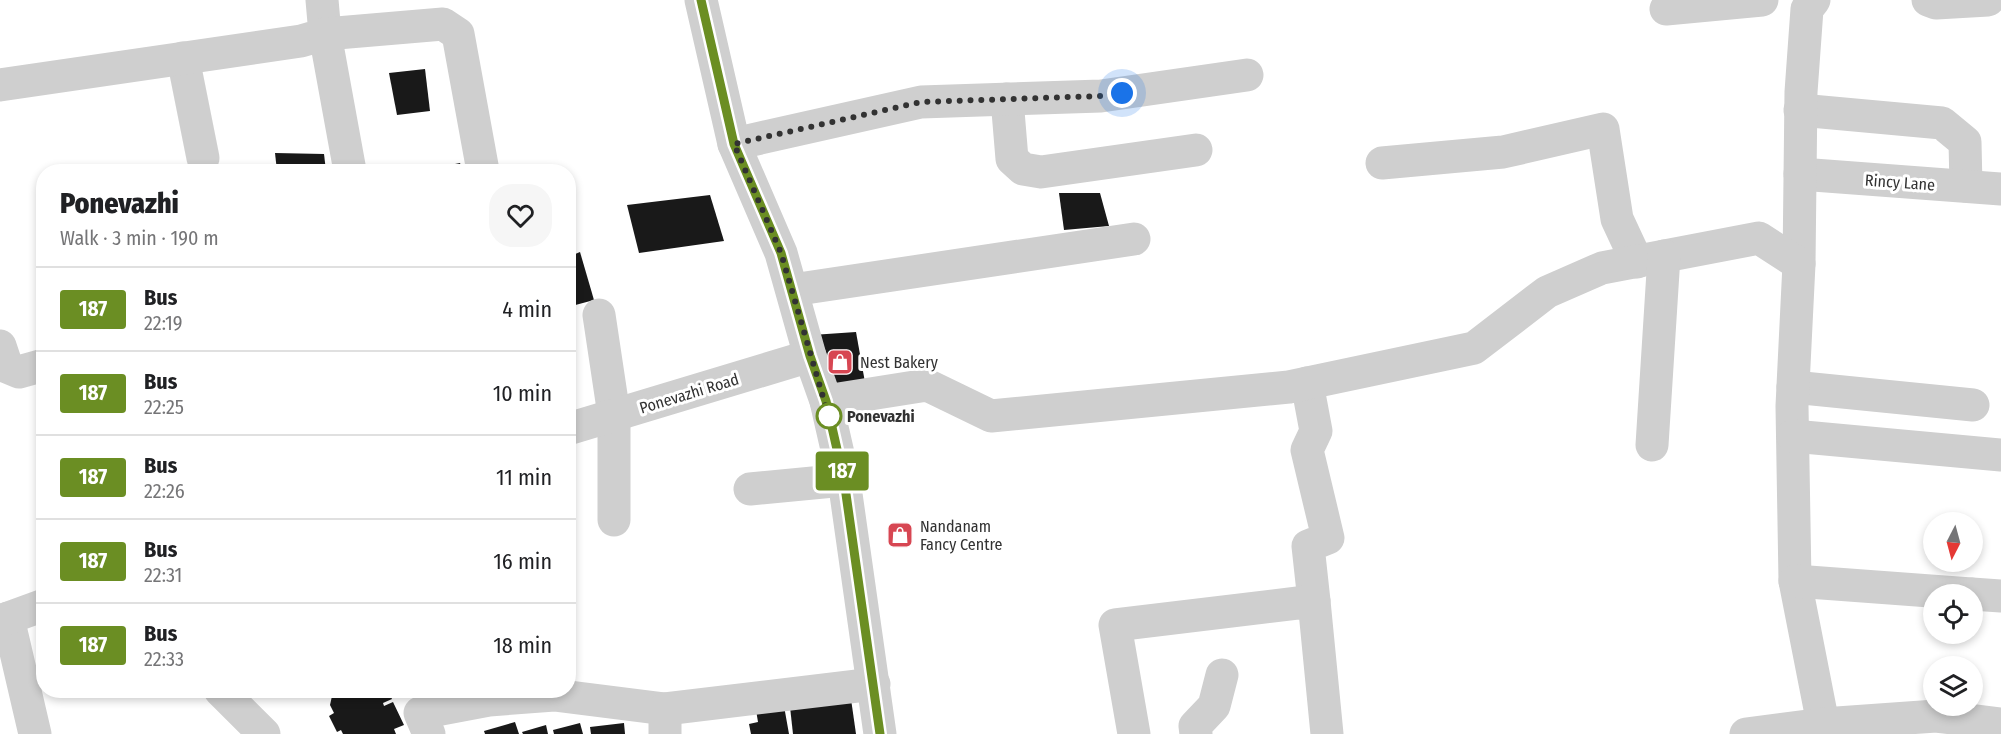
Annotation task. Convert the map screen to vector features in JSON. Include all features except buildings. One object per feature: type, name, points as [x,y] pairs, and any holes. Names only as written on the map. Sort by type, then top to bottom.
[{"type":"street","points":[[322,0],[325,34],[349,164]]},
{"type":"street","points":[[701,0],[734,144],[781,253],[810,356],[826,401],[844,480],[880,734]]},
{"type":"street","points":[[1666,9],[1762,0]]},
{"type":"street","points":[[1814,0],[1807,9],[1800,110],[1799,264],[1793,436],[1795,581],[1824,729]]},
{"type":"street","points":[[1928,0],[1936,3],[1988,0]]},
{"type":"street","points":[[0,85],[301,41],[325,34],[443,24],[458,34],[482,164]]},
{"type":"street","points":[[183,58],[203,158]]},
{"type":"street","points":[[734,144],[921,102],[1101,96],[1247,75]]},
{"type":"street","points":[[1007,99],[1012,159],[1023,169],[1041,172],[1196,150]]},
{"type":"street","points":[[1800,110],[1942,123],[1965,142],[1966,186]]},
{"type":"street","points":[[1383,163],[1503,152],[1603,129],[1617,219],[1651,259],[1652,445]]},
{"type":"street","name":"Rincy Lane","points":[[1800,174],[2001,189]]},
{"type":"street","points":[[826,401],[927,385],[992,416],[1307,383],[1474,348],[1547,292],[1602,268],[1759,238],[1799,264]]},
{"type":"street","points":[[792,290],[1134,239]]},
{"type":"street","points":[[599,315],[614,415],[614,520]]},
{"type":"street","points":[[0,346],[7,367],[19,372],[36,368]]},
{"type":"street","name":"Ponevazhi Road","points":[[576,427],[810,356]]},
{"type":"street","points":[[1307,383],[1316,431],[1307,450],[1328,538],[1308,546],[1327,734]]},
{"type":"street","points":[[1793,387],[1973,405]]},
{"type":"street","points":[[1793,436],[2001,455]]},
{"type":"street","points":[[750,489],[844,480]]},
{"type":"street","points":[[1795,581],[1923,590]]},
{"type":"street","points":[[1983,595],[2001,596]]},
{"type":"street","points":[[1134,734],[1115,625],[1314,601]]},
{"type":"street","points":[[35,734],[4,620],[36,607]]},
{"type":"street","points":[[1196,734],[1195,726],[1214,706],[1222,675]]},
{"type":"street","points":[[566,698],[665,722],[874,684]]},
{"type":"street","points":[[228,698],[264,734]]},
{"type":"street","points":[[429,734],[420,713],[489,700],[515,698]]},
{"type":"street","points":[[1746,734],[1824,729],[1936,716],[2001,724]]},
{"type":"bus line","name":"187","points":[[701,0],[734,144],[781,253],[810,356],[826,401],[844,480],[880,734]]},
{"type":"place","name":"Nest Bakery","points":[[840,362]]},
{"type":"place","name":"Ponevazhi","points":[[829,416]]},
{"type":"place","name":"Nandanam Fancy Centre","points":[[900,535]]},
{"type":"route","points":[[829,416],[830,421],[781,253],[734,144],[921,102],[1101,96],[1122,93]]}]
